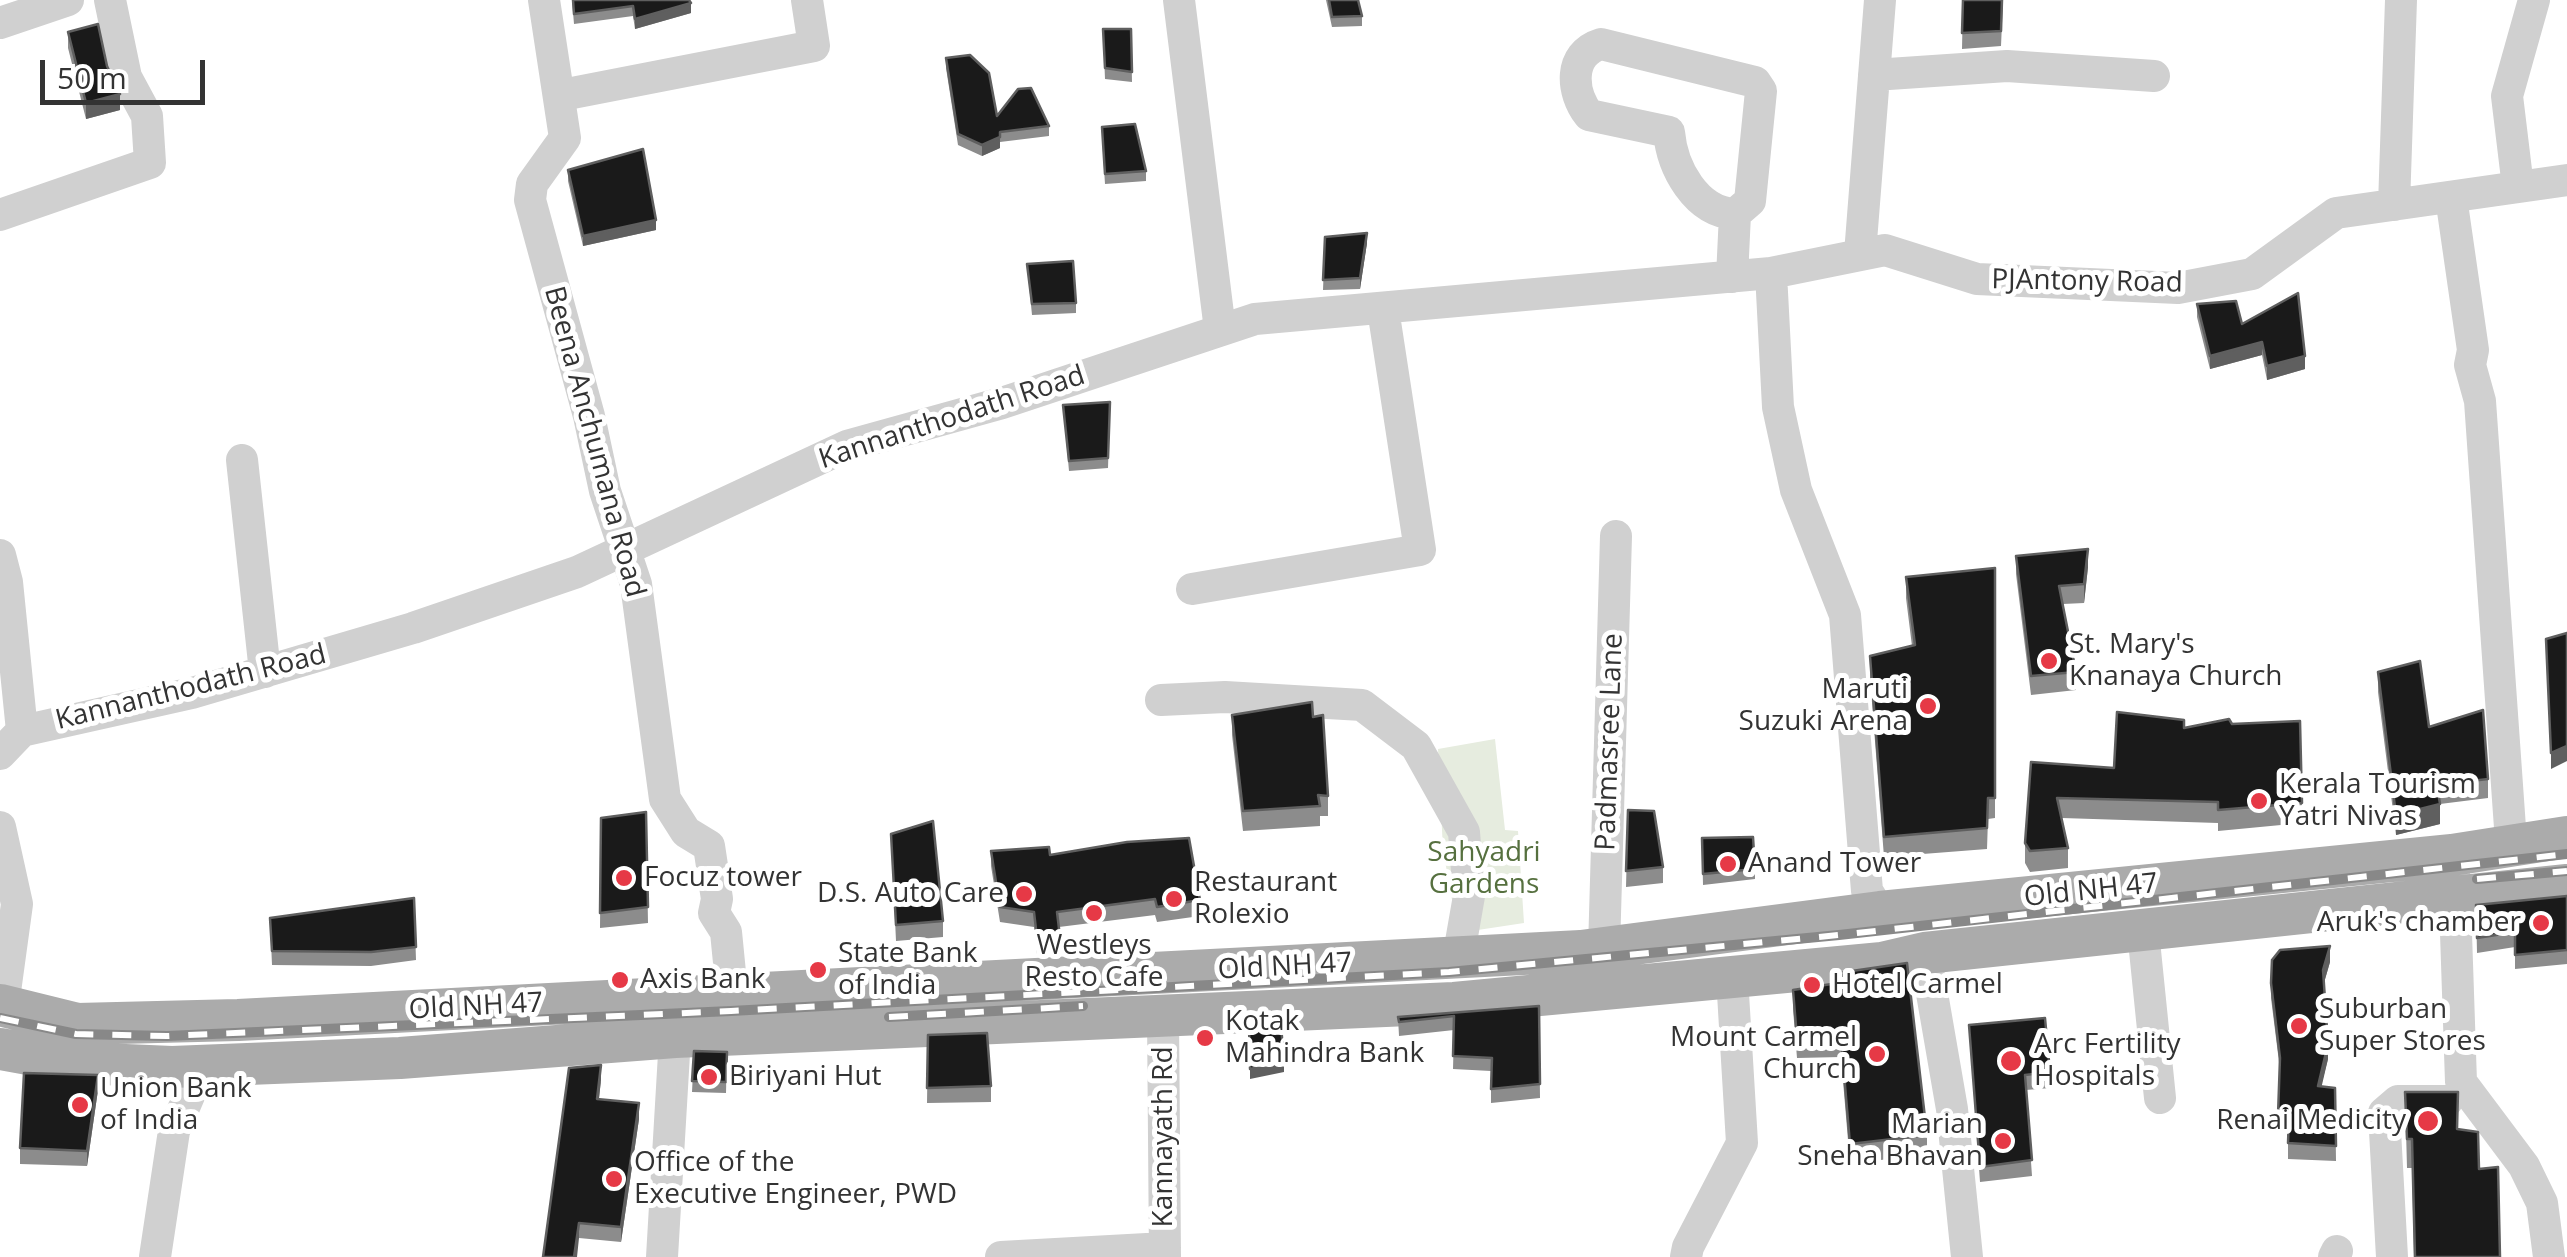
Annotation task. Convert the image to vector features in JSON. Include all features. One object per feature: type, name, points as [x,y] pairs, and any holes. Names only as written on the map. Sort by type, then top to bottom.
[{"type":"main road","name":"Old NH 47","points":[[0,1048],[78,1063],[202,1065],[400,1058],[674,1037],[1454,1003],[1589,964],[1880,912],[2452,854],[2511,842],[2567,837]]},
{"type":"main road","name":"Old NH 47","points":[[2,1005],[77,1024],[1458,959],[1589,964],[1732,977],[2567,886]]},
{"type":"main road","points":[[398,1011],[400,1058]]},
{"type":"street","points":[[0,23],[68,0]]},
{"type":"street","points":[[0,215],[150,163],[147,116],[126,77],[110,0]]},
{"type":"street","name":"Beena Anchumana Road","points":[[544,0],[566,138],[532,184],[530,200],[636,584],[665,799],[686,832],[709,846],[717,900],[714,914],[726,932],[732,994]]},
{"type":"street","points":[[562,96],[814,46],[807,0]]},
{"type":"street","points":[[1179,0],[1220,330]]},
{"type":"street","points":[[1860,254],[1880,0]]},
{"type":"street","points":[[2394,205],[2401,0]]},
{"type":"street","points":[[2518,187],[2507,96],[2534,0]]},
{"type":"street","points":[[1732,277],[1736,214],[1750,202],[1761,91],[1755,82],[1600,44],[1587,49],[1579,58],[1575,82],[1578,101],[1589,116],[1669,132],[1671,158],[1706,206],[1718,213],[1736,214]]},
{"type":"street","points":[[1874,76],[2007,66],[2154,76]]},
{"type":"street","name":"PJAntony Road","points":[[1771,273],[1885,250],[1978,279],[2178,288],[2252,274],[2336,213],[2567,180]]},
{"type":"street","points":[[2451,197],[2474,350],[2470,365],[2480,401],[2511,842]]},
{"type":"street","points":[[1771,273],[1778,408],[1796,490],[1846,615],[1867,891],[1880,912]]},
{"type":"street","name":"Kannanthodath Road","points":[[11,743],[413,628],[578,572],[847,446],[1002,404],[1255,319],[1771,273]]},
{"type":"street","points":[[1192,589],[1420,550],[1383,308]]},
{"type":"street","points":[[242,460],[264,672]]},
{"type":"street","name":"Padmasree Lane","points":[[1589,964],[1616,536]]},
{"type":"street","points":[[0,555],[7,582],[11,743]]},
{"type":"street","points":[[1161,700],[1226,697],[1362,705],[1416,746],[1464,832],[1469,896],[1458,959]]},
{"type":"street","points":[[0,826],[18,904],[2,1005]]},
{"type":"street","points":[[2392,1257],[2384,1114],[2398,1102],[2458,1101],[2461,1082],[2452,854]]},
{"type":"street","points":[[2143,931],[2160,1098]]},
{"type":"street","points":[[1925,954],[1952,1109],[1967,1257]]},
{"type":"street","points":[[1686,1257],[1688,1246],[1742,1143],[1732,977]]},
{"type":"street","name":"Kannayath Rd","points":[[1164,1016],[1165,1252]]},
{"type":"street","points":[[662,1257],[674,1037]]},
{"type":"street","points":[[154,1257],[174,1130],[202,1065]]},
{"type":"street","points":[[2461,1082],[2524,1166],[2542,1204],[2549,1257]]},
{"type":"street","points":[[1001,1257],[1165,1252]]},
{"type":"green space","name":"Sahyadri Gardens","points":[[1495,739],[1505,830],[1518,831],[1524,923],[1458,933],[1443,850],[1438,749]]},
{"type":"building","points":[[573,0],[691,3],[635,19],[633,6],[574,14]]},
{"type":"building","points":[[1329,0],[1358,0],[1362,16],[1332,17]]},
{"type":"building","points":[[1963,0],[2002,0],[2001,31],[1962,33]]},
{"type":"building","points":[[98,24],[107,66],[120,94],[86,103],[68,32]]},
{"type":"building","points":[[1103,29],[1131,29],[1132,72],[1105,68]]},
{"type":"building","points":[[970,55],[989,73],[997,116],[1018,89],[1031,88],[1049,126],[1000,132],[1000,137],[982,145],[958,134],[946,58]]},
{"type":"building","points":[[1135,124],[1146,171],[1105,174],[1102,127]]},
{"type":"building","points":[[643,149],[656,220],[583,236],[568,170]]},
{"type":"building","points":[[1367,233],[1360,278],[1323,280],[1325,237]]},
{"type":"building","points":[[1073,261],[1076,303],[1032,304],[1027,264]]},
{"type":"building","points":[[2298,293],[2305,356],[2267,366],[2262,342],[2210,356],[2197,304],[2236,301],[2242,324]]},
{"type":"building","points":[[1110,402],[1108,458],[1069,461],[1063,405]]},
{"type":"building","points":[[2088,549],[2084,584],[2059,586],[2076,672],[2031,676],[2016,556]]},
{"type":"building","name":"Maruti Suzuki Arena","points":[[1995,568],[1995,798],[1988,798],[1987,828],[1884,837],[1870,656],[1915,645],[1906,577]]},
{"type":"building","points":[[2567,633],[2567,746],[2551,753],[2546,639]]},
{"type":"building","points":[[2420,661],[2429,727],[2483,710],[2488,779],[2437,785],[2440,804],[2396,815],[2378,672]]},
{"type":"building","points":[[1312,702],[1313,717],[1323,715],[1328,796],[1318,795],[1320,806],[1243,811],[1232,715]]},
{"type":"building","points":[[2117,712],[2184,720],[2184,728],[2229,719],[2232,724],[2300,721],[2302,803],[2218,810],[2218,802],[2057,798],[2068,848],[2030,851],[2025,843],[2031,762],[2114,768]]},
{"type":"building","points":[[1628,810],[1654,811],[1663,867],[1626,871]]},
{"type":"building","name":"Focuz tower","points":[[646,812],[648,907],[600,913],[601,818]]},
{"type":"building","points":[[933,821],[943,921],[896,925],[891,834]]},
{"type":"building","name":"Anand Tower","points":[[1753,837],[1755,869],[1703,874],[1702,838]]},
{"type":"building","points":[[1189,838],[1200,900],[1157,907],[1155,899],[1057,912],[1060,937],[1037,938],[1034,912],[1000,907],[991,851],[1049,847],[1050,855],[1127,842]]},
{"type":"building","name":"Aruk's chamber","points":[[2567,896],[2567,950],[2515,955],[2515,932],[2477,938],[2476,905]]},
{"type":"building","points":[[414,898],[416,947],[371,952],[272,951],[270,918]]},
{"type":"building","points":[[2330,946],[2323,970],[2328,1044],[2318,1086],[2335,1088],[2336,1146],[2288,1143],[2289,1116],[2278,1115],[2280,1058],[2272,960],[2280,950]]},
{"type":"building","name":"Mount Carmel Church","points":[[1907,963],[1927,1135],[1850,1144],[1841,1038],[1797,1038],[1793,990],[1838,983],[1838,973]]},
{"type":"building","points":[[1539,1006],[1540,1084],[1491,1089],[1492,1058],[1453,1056],[1454,1016],[1399,1022],[1398,1017]]},
{"type":"building","points":[[2045,1018],[2050,1072],[2025,1075],[2032,1160],[1980,1167],[1969,1025]]},
{"type":"building","points":[[1281,1025],[1284,1062],[1250,1069],[1249,1026]]},
{"type":"building","points":[[987,1033],[991,1086],[927,1088],[928,1035]]},
{"type":"building","name":"Biriyani Hut","points":[[694,1051],[727,1052],[726,1082],[692,1081]]},
{"type":"building","points":[[601,1065],[597,1099],[639,1103],[621,1227],[579,1223],[574,1257],[543,1257],[569,1068]]},
{"type":"building","points":[[24,1073],[98,1075],[87,1151],[20,1148]]},
{"type":"building","name":"Renai Medicity","points":[[2405,1092],[2458,1092],[2457,1129],[2478,1132],[2479,1169],[2498,1167],[2500,1257],[2415,1257],[2412,1139],[2407,1139]]},
{"type":"railway","points":[[0,1018],[76,1034],[167,1036],[731,1011],[1449,972],[1839,935],[2567,854]]},
{"type":"railway","points":[[2477,879],[2567,871]]},
{"type":"railway","points":[[889,1017],[1083,1006]]},
{"type":"place","name":"St. Mary's Knanaya Church","points":[[2049,661]]},
{"type":"place","name":"Maruti Suzuki Arena","points":[[1928,706]]},
{"type":"place","name":"Kerala Tourism Yatri Nivas","points":[[2259,801]]},
{"type":"place","name":"Anand Tower","points":[[1728,864]]},
{"type":"place","name":"Focuz tower","points":[[624,878]]},
{"type":"place","name":"D.S. Auto Care","points":[[1024,894]]},
{"type":"place","name":"Restaurant Rolexio","points":[[1174,899]]},
{"type":"place","name":"Westleys Resto Cafe","points":[[1094,913]]},
{"type":"place","name":"Aruk's chamber","points":[[2541,923]]},
{"type":"place","name":"State Bank of India","points":[[818,970]]},
{"type":"place","name":"Axis Bank","points":[[620,980]]},
{"type":"place","name":"Hotel Carmel","points":[[1812,985]]},
{"type":"place","name":"Suburban Super Stores","points":[[2299,1026]]},
{"type":"place","name":"Kotak Mahindra Bank","points":[[1205,1038]]},
{"type":"place","name":"Mount Carmel Church","points":[[1877,1054]]},
{"type":"place","name":"Arc Fertility Hospitals","points":[[2011,1061]]},
{"type":"place","name":"Biriyani Hut","points":[[709,1077]]},
{"type":"place","name":"Union Bank of India","points":[[80,1105]]},
{"type":"place","name":"Renai Medicity","points":[[2428,1121]]},
{"type":"place","name":"Marian Sneha Bhavan","points":[[2003,1141]]},
{"type":"place","name":"Office of the Executive Engineer, PWD","points":[[614,1179]]}]
